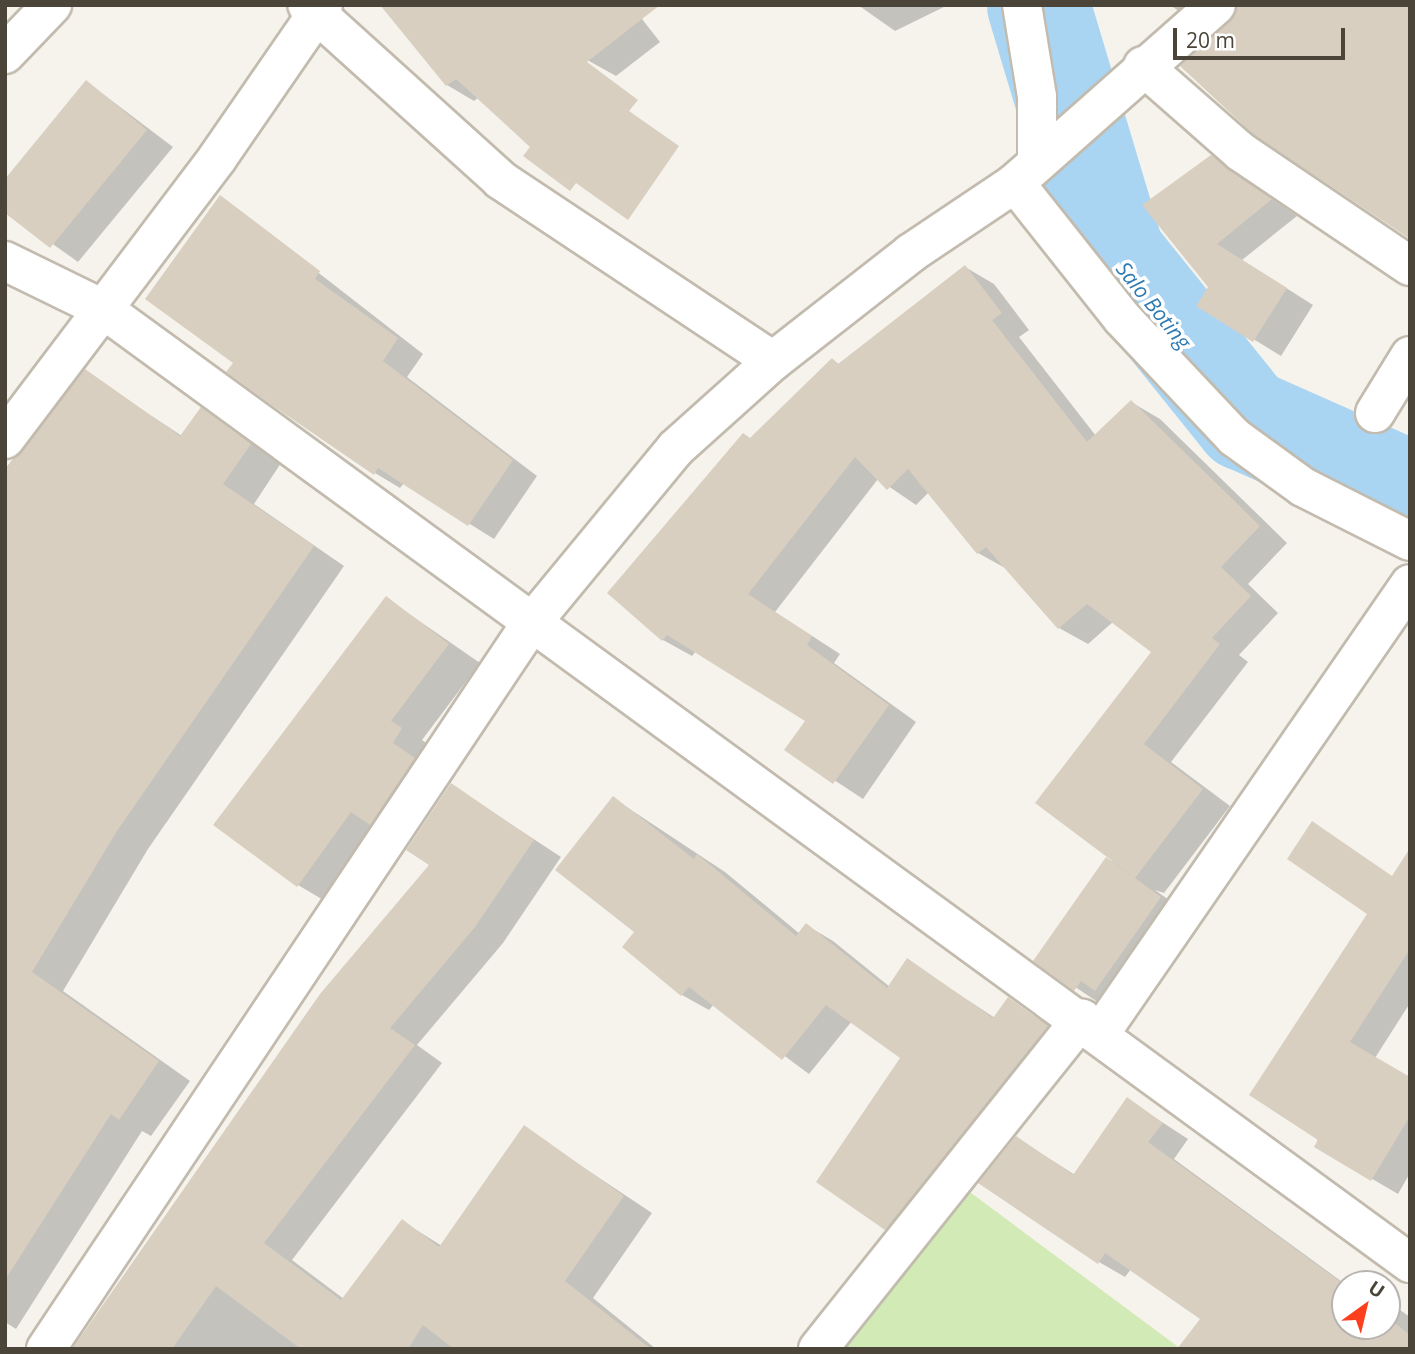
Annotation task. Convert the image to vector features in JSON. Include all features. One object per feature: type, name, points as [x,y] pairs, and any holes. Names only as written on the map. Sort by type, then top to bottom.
[{"type":"street","points":[[5,54],[52,5]]},
{"type":"street","points":[[1023,5],[1037,97],[1035,162],[1122,318],[1234,437],[1303,487],[1410,541]]},
{"type":"street","points":[[46,1349],[530,625],[676,448],[773,362],[911,253],[1035,162],[1216,5]]},
{"type":"street","points":[[5,439],[219,157],[314,8],[501,180],[773,362]]},
{"type":"street","points":[[1130,77],[1410,266]]},
{"type":"street","points":[[5,261],[103,309],[530,625],[1092,1025],[1410,1263]]},
{"type":"street","points":[[1375,413],[1410,356]]},
{"type":"street","points":[[818,1349],[1092,1025],[1410,584]]},
{"type":"green space","points":[[963,1187],[1181,1349],[844,1349]]},
{"type":"building","points":[[380,5],[660,5],[587,62],[638,100],[629,111],[679,146],[628,220],[576,183],[570,191],[523,156],[530,147],[456,79],[446,86]]},
{"type":"building","points":[[1237,5],[1410,5],[1410,239],[1254,135],[1180,66],[1230,21]]},
{"type":"building","points":[[86,80],[147,130],[50,248],[5,213],[5,179]]},
{"type":"building","points":[[1211,155],[1272,199],[1217,244],[1287,288],[1253,342],[1196,306],[1208,287],[1142,205]]},
{"type":"building","points":[[220,195],[320,271],[315,279],[398,338],[383,361],[513,460],[468,526],[378,468],[374,475],[276,408],[226,372],[233,363],[145,299]]},
{"type":"building","points":[[965,265],[1002,313],[992,320],[1087,442],[1131,400],[1260,526],[1221,567],[1251,596],[1212,638],[1220,644],[1144,744],[1203,789],[1135,878],[1035,803],[1151,652],[1087,604],[1058,629],[986,547],[977,554],[908,469],[887,490],[855,457],[748,594],[812,636],[807,645],[889,705],[833,784],[784,750],[805,721],[667,635],[662,641],[607,593],[743,433],[750,438],[832,358],[838,364]]},
{"type":"building","points":[[85,369],[180,436],[201,407],[251,444],[223,484],[314,546],[117,831],[32,972],[159,1061],[119,1120],[111,1114],[5,1280],[5,470]]},
{"type":"building","points":[[386,596],[449,644],[391,721],[402,728],[393,743],[415,758],[370,825],[351,812],[297,887],[213,825]]},
{"type":"building","points":[[451,783],[534,840],[475,927],[390,1028],[415,1045],[264,1243],[341,1300],[402,1219],[439,1247],[524,1125],[624,1196],[565,1281],[651,1349],[454,1349],[423,1325],[408,1349],[301,1349],[216,1286],[172,1349],[72,1349],[320,994],[429,865],[406,850]]},
{"type":"building","points":[[613,796],[694,859],[697,854],[796,936],[806,923],[887,988],[907,958],[993,1018],[1008,997],[1048,1026],[885,1230],[816,1182],[900,1058],[826,1005],[782,1060],[689,987],[681,996],[622,947],[634,932],[555,870]]},
{"type":"building","points":[[1312,821],[1392,876],[1410,848],[1410,949],[1350,1042],[1410,1077],[1410,1116],[1371,1181],[1314,1147],[1318,1140],[1249,1095],[1367,914],[1287,859]]},
{"type":"building","points":[[1106,857],[1161,897],[1095,991],[1081,981],[1074,991],[1033,961]]},
{"type":"building","points":[[1127,1097],[1163,1123],[1148,1142],[1331,1275],[1331,1340],[1401,1340],[1401,1328],[1410,1335],[1410,1349],[1177,1349],[1200,1319],[1105,1253],[1098,1264],[978,1183],[1016,1136],[1073,1175]]},
{"type":"waterway","name":"Salo Boting","points":[[1038,5],[1113,255],[1245,419],[1410,492]]}]
